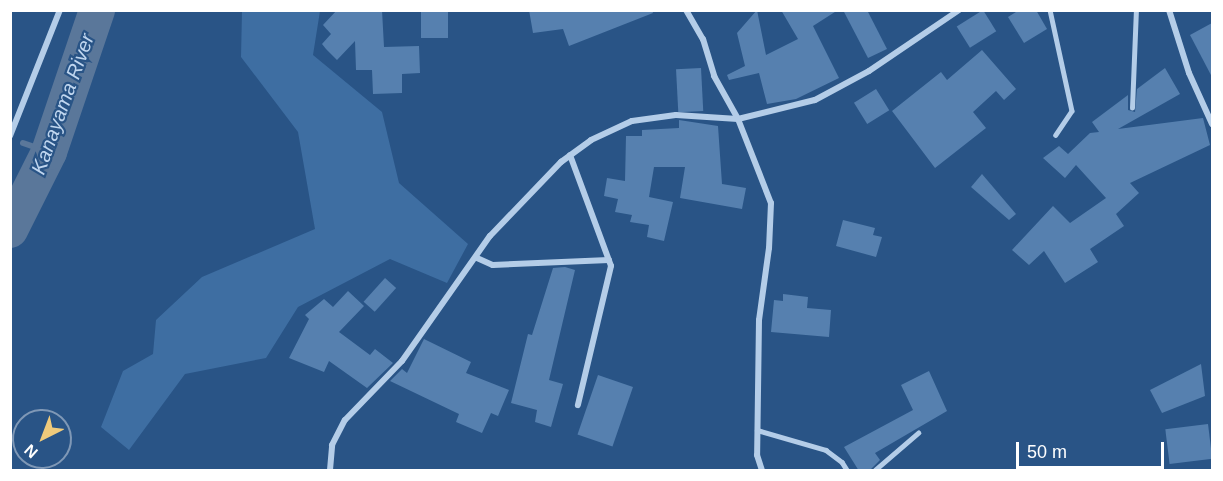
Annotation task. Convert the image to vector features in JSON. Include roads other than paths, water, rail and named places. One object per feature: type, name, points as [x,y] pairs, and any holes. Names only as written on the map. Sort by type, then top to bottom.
[{"type":"street","points":[[10,136],[60,10]]},
{"type":"street","points":[[686,10],[703,39],[714,76],[738,119],[771,203],[769,248],[759,320],[757,455],[762,471]]},
{"type":"street","points":[[330,471],[332,445],[345,420],[402,361],[477,258],[490,236],[570,155],[632,121],[676,116],[738,119],[815,100],[869,70],[959,10]]},
{"type":"street","points":[[1169,10],[1189,73],[1212,124]]},
{"type":"street","points":[[570,155],[609,260],[611,277],[593,331],[587,380],[578,405]]},
{"type":"street","points":[[477,258],[493,266],[609,260]]},
{"type":"lane","points":[[1050,10],[1072,111],[1056,135]]},
{"type":"lane","points":[[1132,108],[1136,10]]},
{"type":"lane","points":[[757,430],[826,450],[842,462],[847,471]]},
{"type":"lane","points":[[875,471],[918,433]]},
{"type":"waterway","name":"Kanayama River","points":[[10,230],[49,152],[97,10]]},
{"type":"waterway","points":[[23,143],[49,152]]}]
